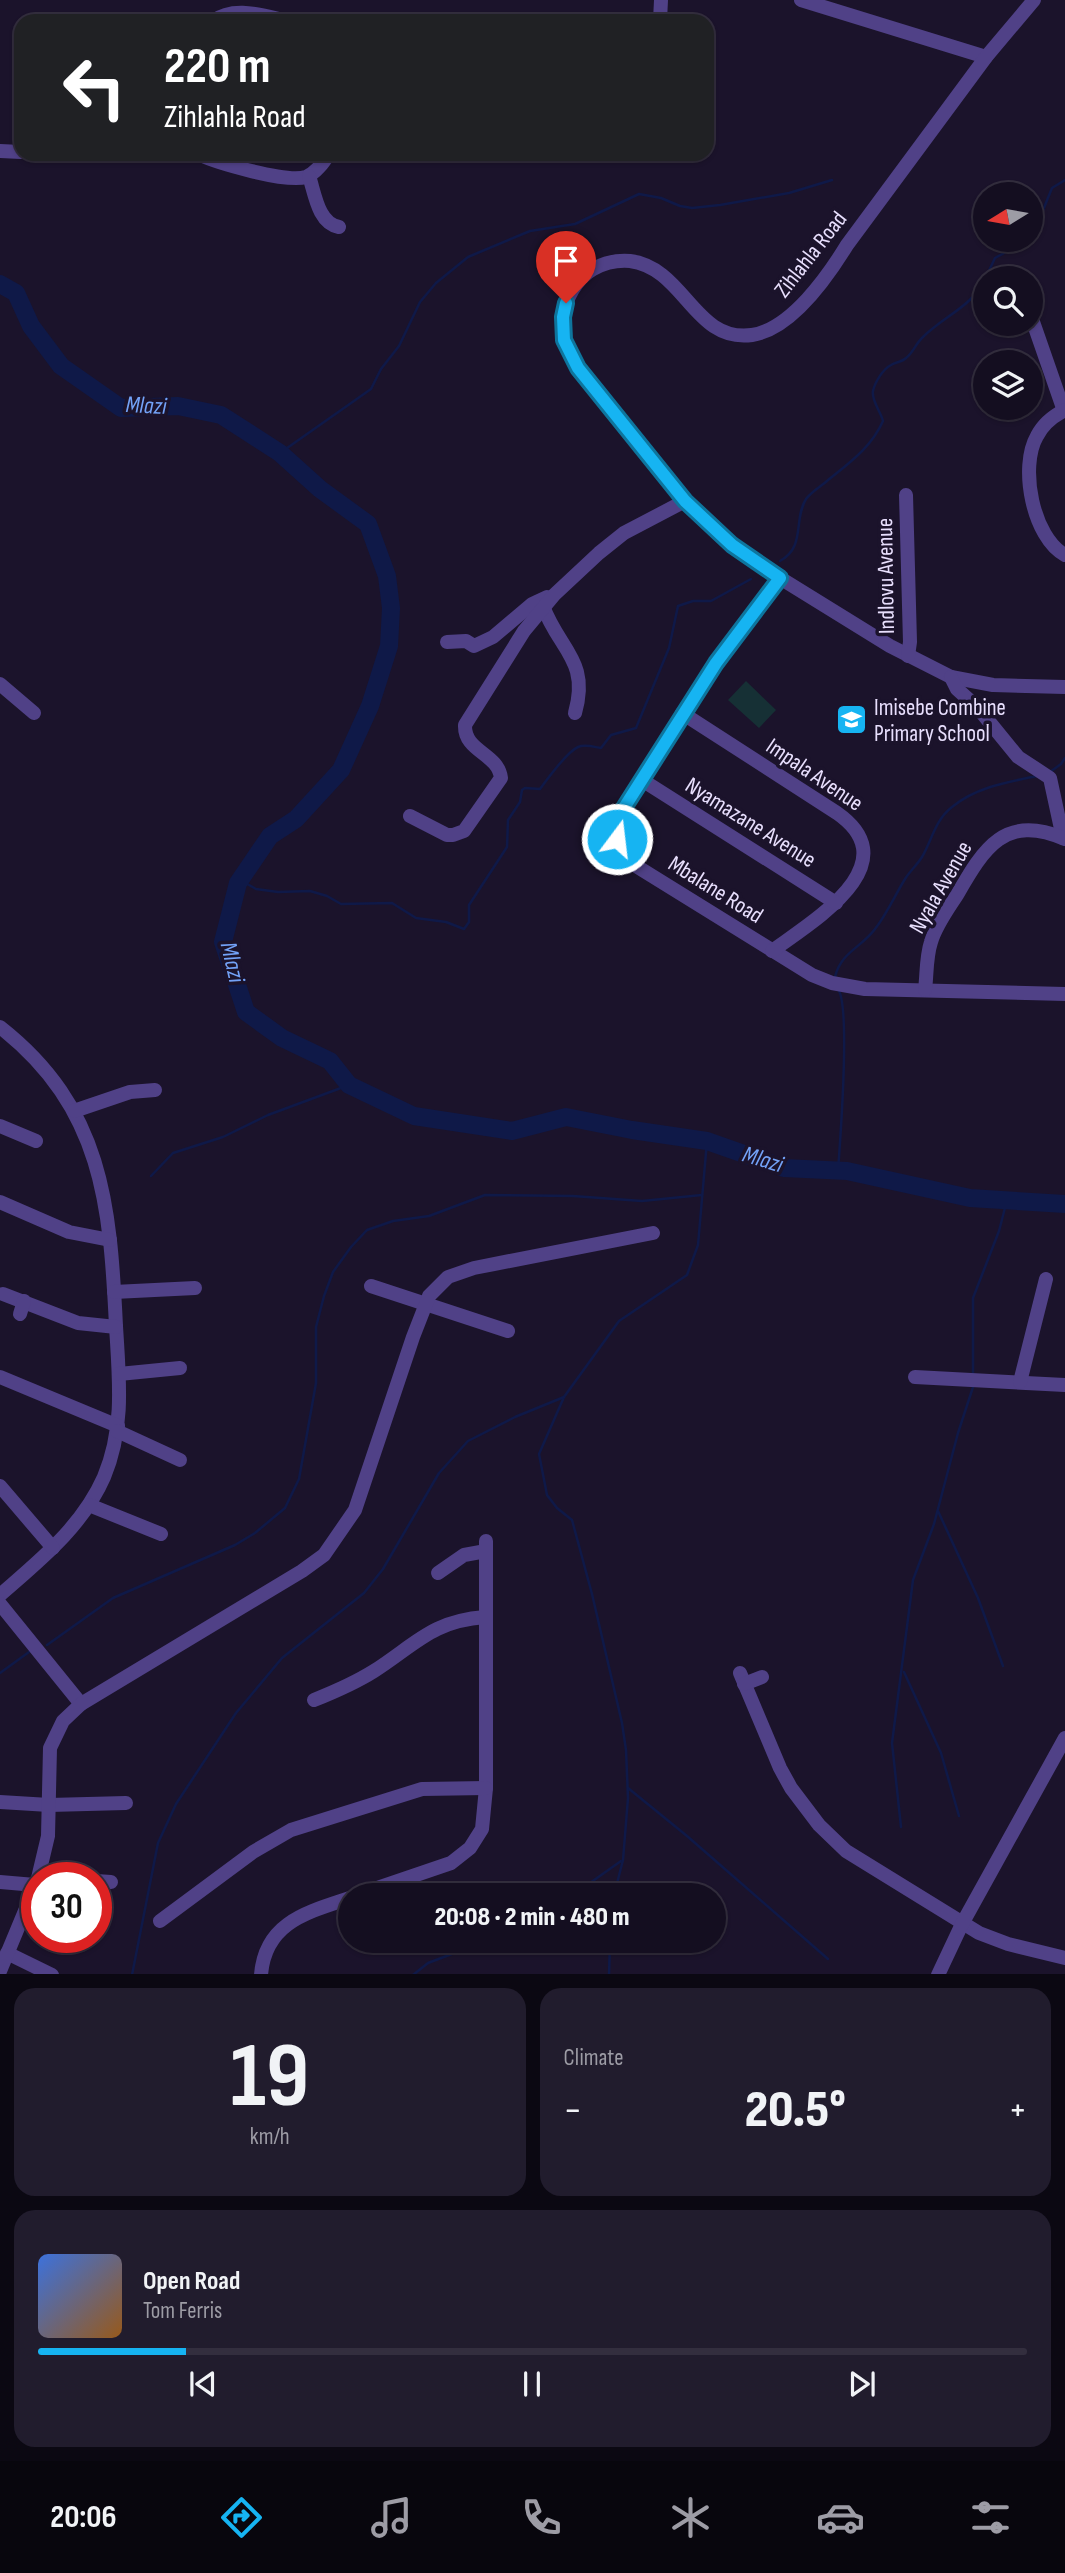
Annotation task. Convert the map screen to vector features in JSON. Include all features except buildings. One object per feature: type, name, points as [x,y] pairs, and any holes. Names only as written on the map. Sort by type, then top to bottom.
[{"type":"street","points":[[801,0],[986,57]]},
{"type":"street","name":"Zihlahla Road","points":[[1034,0],[986,57],[836,263],[795,311],[776,327],[752,335],[725,332],[712,326],[699,314],[659,271],[637,262],[624,261],[597,267],[589,272],[573,289],[563,317],[568,350],[578,368],[685,501],[725,540],[780,578],[908,656],[951,677],[993,685],[1065,687]]},
{"type":"street","points":[[225,14],[248,14]]},
{"type":"street","points":[[224,161],[286,178],[309,176],[324,161]]},
{"type":"street","points":[[309,176],[326,220],[332,226],[340,227]]},
{"type":"street","points":[[1038,336],[1065,410],[1052,418],[1037,436],[1032,449],[1030,474],[1036,517],[1041,531],[1054,548],[1065,555]]},
{"type":"street","name":"Indlovu Avenue","points":[[906,495],[910,642],[908,656]]},
{"type":"street","points":[[410,816],[440,832],[453,835],[459,834],[469,824],[501,778],[499,767],[469,742],[465,725],[524,631],[543,606],[598,553],[624,533],[685,501]]},
{"type":"street","name":"Mbalane Road","points":[[780,578],[731,641],[682,713],[618,821],[617,839],[623,855],[628,861],[772,951],[832,984],[865,989],[1065,994]]},
{"type":"street","points":[[447,642],[466,641],[474,646],[487,640],[531,604],[554,595]]},
{"type":"street","points":[[543,606],[578,669],[580,690],[575,713]]},
{"type":"street","points":[[951,677],[957,689],[978,708],[1018,757],[1050,778],[1064,838]]},
{"type":"street","points":[[0,684],[34,713]]},
{"type":"street","name":"Impala Avenue","points":[[682,713],[837,813],[855,827],[862,839],[863,859],[853,884],[836,903],[772,951]]},
{"type":"street","name":"Nyamazane Avenue","points":[[642,780],[836,903]]},
{"type":"street","name":"Nyala Avenue","points":[[925,990],[932,936],[982,853],[1002,837],[1018,830],[1038,830],[1064,838]]},
{"type":"street","points":[[0,1027],[41,1065],[74,1111],[97,1164],[110,1240],[119,1374],[118,1429],[108,1466],[89,1505],[53,1548],[0,1595]]},
{"type":"street","points":[[74,1111],[130,1092],[155,1090]]},
{"type":"street","points":[[0,1126],[36,1141]]},
{"type":"street","points":[[0,1202],[69,1232],[110,1240]]},
{"type":"street","points":[[42,1862],[47,1845],[50,1748],[63,1721],[81,1704],[324,1555],[355,1510],[425,1304],[443,1280],[463,1271],[653,1233]]},
{"type":"street","points":[[1020,1382],[1046,1279]]},
{"type":"street","points":[[371,1286],[508,1331]]},
{"type":"street","points":[[114,1292],[195,1288]]},
{"type":"street","points":[[3,1294],[22,1308],[78,1323],[116,1327]]},
{"type":"street","points":[[119,1374],[180,1368]]},
{"type":"street","points":[[0,1377],[118,1429],[180,1460]]},
{"type":"street","points":[[915,1377],[1065,1385]]},
{"type":"street","points":[[0,1486],[53,1548]]},
{"type":"street","points":[[89,1505],[161,1534]]},
{"type":"street","points":[[393,1883],[458,1859],[470,1848],[482,1829],[486,1788],[486,1546],[464,1555],[438,1573]]},
{"type":"street","points":[[0,1604],[81,1704]]},
{"type":"street","points":[[323,1701],[368,1675],[438,1627],[457,1620],[485,1617]]},
{"type":"street","points":[[762,1676],[742,1679],[780,1768],[791,1788],[819,1825],[846,1851],[962,1924],[999,1941],[1065,1958]]},
{"type":"street","points":[[938,1974],[962,1924],[1065,1738]]},
{"type":"street","points":[[163,1913],[253,1852],[291,1830],[422,1789],[486,1788]]},
{"type":"street","points":[[0,1802],[49,1805],[126,1803]]},
{"type":"street","points":[[0,1882],[21,1882]]},
{"type":"street","points":[[261,1974],[264,1956],[275,1936],[284,1927],[308,1912],[338,1902]]},
{"type":"street","points":[[0,1971],[21,1920]]},
{"type":"street","points":[[7,1953],[50,1974]]},
{"type":"green space","points":[[746,681],[776,710],[759,728],[728,700]]},
{"type":"waterway","points":[[280,453],[371,389],[381,369],[399,346],[420,302],[436,283],[468,257],[530,231],[575,224],[639,194],[692,208],[789,193],[832,180]]},
{"type":"waterway","points":[[1043,210],[1052,188],[1065,180]]},
{"type":"waterway","points":[[991,266],[995,258],[1006,252]]},
{"type":"waterway","name":"Mlazi","points":[[0,284],[16,293],[31,326],[61,366],[121,408],[178,406],[221,415],[280,453],[320,489],[368,524],[387,576],[391,608],[389,646],[370,706],[341,770],[296,819],[270,836],[238,883],[223,942],[246,1012],[282,1038],[330,1061],[349,1085],[414,1116],[512,1131],[566,1117],[707,1141],[784,1168],[847,1171],[970,1198],[1065,1204]]},
{"type":"waterway","points":[[780,561],[788,555],[796,541],[806,499],[859,454],[878,431],[883,421],[873,395],[880,376],[888,367],[906,358],[923,337],[973,296]]},
{"type":"waterway","points":[[240,880],[256,889],[278,892],[310,891],[341,904],[392,903],[416,918],[446,922],[464,929],[469,922],[469,905],[507,847],[508,820],[520,802],[522,790],[540,789],[563,760],[578,747],[601,748],[611,735],[636,728],[669,648],[678,606],[693,601],[711,601],[751,579]]},
{"type":"waterway","points":[[1050,772],[1065,758]]},
{"type":"waterway","points":[[835,977],[842,962],[879,923],[905,879],[922,857],[946,812],[961,800],[982,790],[1037,776]]},
{"type":"waterway","points":[[838,989],[842,1001],[844,1047],[838,1171]]},
{"type":"waterway","points":[[151,1176],[173,1153],[223,1137],[268,1115],[349,1085]]},
{"type":"waterway","points":[[617,1883],[623,1860],[628,1798],[622,1723],[572,1520],[557,1508],[547,1495],[539,1454],[564,1397],[619,1321],[687,1275],[698,1245],[707,1141]]},
{"type":"waterway","points":[[47,1645],[113,1598],[235,1545],[255,1533],[285,1508],[299,1479],[316,1383],[316,1327],[324,1296],[333,1272],[367,1230],[393,1221],[429,1216],[485,1195],[573,1196],[642,1201],[702,1195]]},
{"type":"waterway","points":[[973,1374],[973,1298],[999,1231],[1007,1200]]},
{"type":"waterway","points":[[901,1827],[892,1743],[913,1580],[934,1524],[973,1387]]},
{"type":"waterway","points":[[132,1974],[158,1843],[176,1804],[236,1713],[282,1658],[364,1593],[383,1569],[439,1473],[468,1441],[515,1417],[564,1397]]},
{"type":"waterway","points":[[938,1511],[978,1598],[1003,1666]]},
{"type":"waterway","points":[[0,1673],[29,1652]]},
{"type":"waterway","points":[[904,1672],[941,1753],[959,1816]]},
{"type":"waterway","points":[[628,1788],[828,1959]]},
{"type":"waterway","points":[[590,1883],[621,1861]]},
{"type":"waterway","points":[[414,1974],[428,1963],[454,1953]]},
{"type":"waterway","points":[[609,1974],[610,1953]]},
{"type":"place","name":"Imisebe Combine Primary School","points":[[851,720]]},
{"type":"route","points":[[566,303],[562,327],[564,340],[578,368],[698,515],[732,545],[780,578],[744,623],[682,713],[622,811],[618,821],[617,839]]}]
